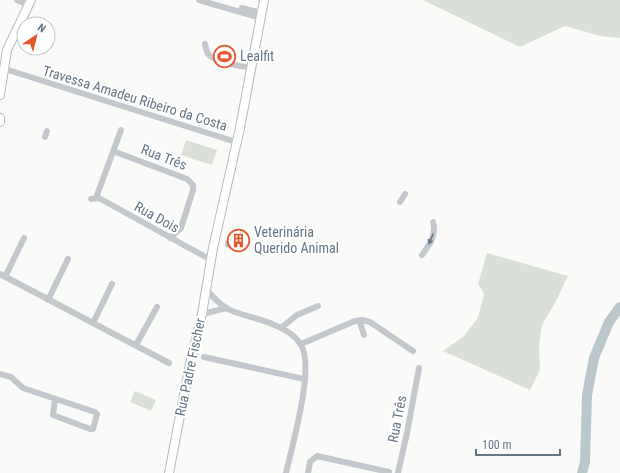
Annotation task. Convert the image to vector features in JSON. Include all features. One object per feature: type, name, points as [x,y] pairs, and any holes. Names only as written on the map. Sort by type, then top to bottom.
[{"type":"main road","name":"Rua Padre Fischer","points":[[169,473],[189,369],[202,314],[211,260],[252,68],[264,0]]},
{"type":"main road","points":[[0,95],[5,69],[4,49],[29,3]]},
{"type":"street","points":[[17,0],[29,3]]},
{"type":"street","points":[[199,0],[261,16]]},
{"type":"street","points":[[212,0],[261,16]]},
{"type":"street","points":[[205,44],[206,52],[210,56],[216,59],[252,68]]},
{"type":"street","name":"Travessa Amadeu Ribeiro da Costa","points":[[5,69],[236,142]]},
{"type":"street","points":[[113,151],[121,130]]},
{"type":"street","name":"Rua Dois","points":[[113,151],[93,198],[99,198],[211,260]]},
{"type":"street","name":"Rua Três","points":[[113,151],[187,179],[193,185],[193,190],[180,228],[170,238]]},
{"type":"street","points":[[400,202],[405,194]]},
{"type":"street","points":[[422,255],[432,241],[434,230],[433,222]]},
{"type":"street","points":[[24,238],[3,276],[169,363]]},
{"type":"street","points":[[48,300],[68,259]]},
{"type":"street","points":[[94,323],[112,284]]},
{"type":"street","points":[[206,290],[214,299],[227,308],[273,324],[289,332],[301,344],[306,366],[301,406],[286,473]]},
{"type":"street","points":[[281,328],[297,315],[318,306]]},
{"type":"street","points":[[136,345],[157,307]]},
{"type":"street","points":[[202,314],[227,308]]},
{"type":"street","points":[[301,344],[359,320],[370,322],[413,351]]},
{"type":"street","points":[[359,320],[364,335]]},
{"type":"street","points":[[204,357],[304,379]]},
{"type":"street","name":"Rua Três","points":[[398,473],[408,433],[419,368]]},
{"type":"street","points":[[0,374],[11,377],[23,388],[96,413],[93,429],[53,415],[54,399]]},
{"type":"street","points":[[308,473],[310,462],[317,456],[389,472]]},
{"type":"shaded area","points":[[423,0],[620,0],[620,38],[600,36],[565,26],[520,47]]},
{"type":"shaded area","points":[[186,140],[217,150],[212,165],[181,155]]},
{"type":"shaded area","points":[[487,253],[568,276],[542,325],[539,345],[540,370],[530,390],[443,351],[463,337],[478,318],[484,294],[478,284]]},
{"type":"shaded area","points":[[135,391],[156,400],[151,411],[130,402]]},
{"type":"building","points":[[234,234],[245,241],[242,246],[235,241],[231,249],[225,246],[226,240],[229,242]]},
{"type":"waterway","points":[[582,473],[585,462],[587,395],[594,358],[609,322],[620,307]]},
{"type":"place","name":"Lealfit","points":[[225,56]]},
{"type":"place","name":"Veterinária Querido Animal","points":[[238,240]]}]
